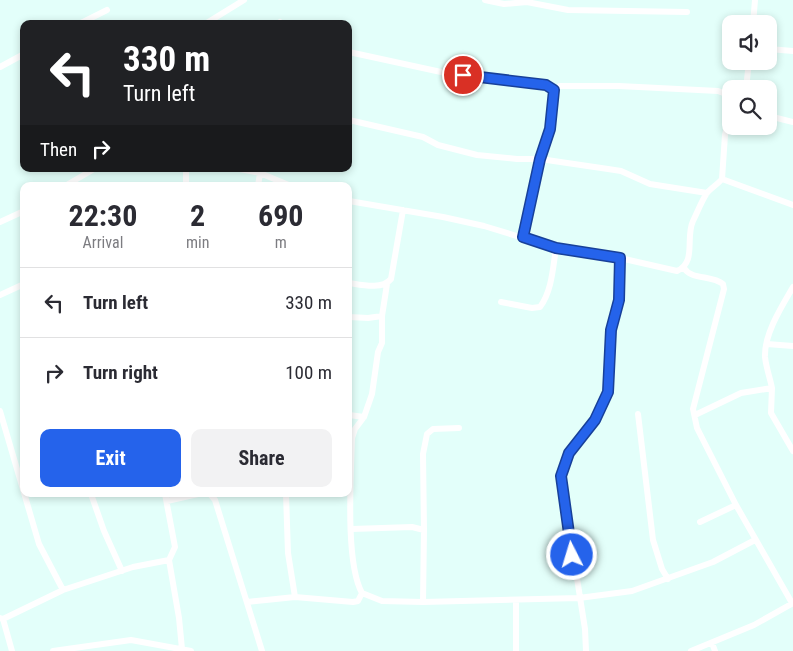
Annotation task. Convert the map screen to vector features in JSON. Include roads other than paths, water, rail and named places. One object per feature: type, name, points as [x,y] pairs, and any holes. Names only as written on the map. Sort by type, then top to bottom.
[{"type":"street","points":[[212,20],[244,0]]},
{"type":"street","points":[[485,0],[504,4],[527,2],[568,10],[687,12]]},
{"type":"street","points":[[754,15],[755,0]]},
{"type":"street","points":[[87,20],[107,10]]},
{"type":"street","points":[[777,50],[793,51]]},
{"type":"street","points":[[352,53],[441,72],[551,86],[554,90],[550,129],[540,159],[523,237]]},
{"type":"street","points":[[0,68],[20,56]]},
{"type":"street","points":[[560,86],[619,86],[722,93]]},
{"type":"street","points":[[777,118],[793,122]]},
{"type":"street","points":[[352,121],[423,137],[438,145],[477,155],[540,159],[621,171],[650,184],[707,193]]},
{"type":"street","points":[[352,201],[484,226],[556,248],[620,258],[670,271],[677,271],[684,268],[688,262],[689,234],[693,221],[707,193],[722,179],[725,135]]},
{"type":"street","points":[[73,182],[89,172]]},
{"type":"street","points":[[255,172],[281,182]]},
{"type":"street","points":[[259,182],[260,173]]},
{"type":"street","points":[[722,179],[793,204]]},
{"type":"street","points":[[362,594],[356,578],[352,529],[352,438],[355,429],[364,417],[372,394],[378,352],[382,344],[382,316],[387,284],[391,279],[404,210]]},
{"type":"street","points":[[0,222],[20,213]]},
{"type":"street","points":[[501,302],[532,308],[540,307],[545,300],[550,283],[556,248]]},
{"type":"street","points":[[586,651],[585,630],[561,476],[569,453],[595,420],[608,392],[611,330],[619,300],[620,258]]},
{"type":"street","points":[[684,268],[691,274],[716,279],[723,284],[724,289],[693,409],[697,428],[755,540],[793,603],[754,625],[691,651]]},
{"type":"street","points":[[352,283],[380,286],[387,284]]},
{"type":"street","points":[[0,295],[20,286]]},
{"type":"street","points":[[793,287],[779,313],[767,344],[765,356],[772,388],[771,413],[793,451]]},
{"type":"street","points":[[352,317],[382,316]]},
{"type":"street","points":[[767,344],[793,346]]},
{"type":"street","points":[[695,415],[741,394],[772,388]]},
{"type":"street","points":[[0,411],[20,479]]},
{"type":"street","points":[[638,414],[653,540],[662,569],[668,579]]},
{"type":"street","points":[[352,415],[364,417]]},
{"type":"street","points":[[423,602],[423,454],[427,434],[433,429],[460,428]]},
{"type":"street","points":[[25,497],[39,544],[63,590]]},
{"type":"street","points":[[92,497],[104,531],[122,571]]},
{"type":"street","points":[[166,497],[175,547],[169,560],[175,586],[182,649]]},
{"type":"street","points":[[167,502],[186,497]]},
{"type":"street","points":[[212,497],[262,651]]},
{"type":"street","points":[[286,497],[288,553],[295,597]]},
{"type":"street","points":[[700,522],[736,505]]},
{"type":"street","points":[[352,529],[412,527],[424,530]]},
{"type":"street","points":[[362,594],[382,601],[423,602],[579,598],[632,591],[713,562],[755,540]]},
{"type":"street","points":[[12,651],[2,619],[63,590],[133,567],[169,560]]},
{"type":"street","points":[[247,602],[295,597],[353,602],[358,600],[362,594]]},
{"type":"street","points":[[516,600],[516,651]]},
{"type":"street","points":[[53,651],[130,640],[191,651]]},
{"type":"street","points":[[712,643],[715,651]]}]
